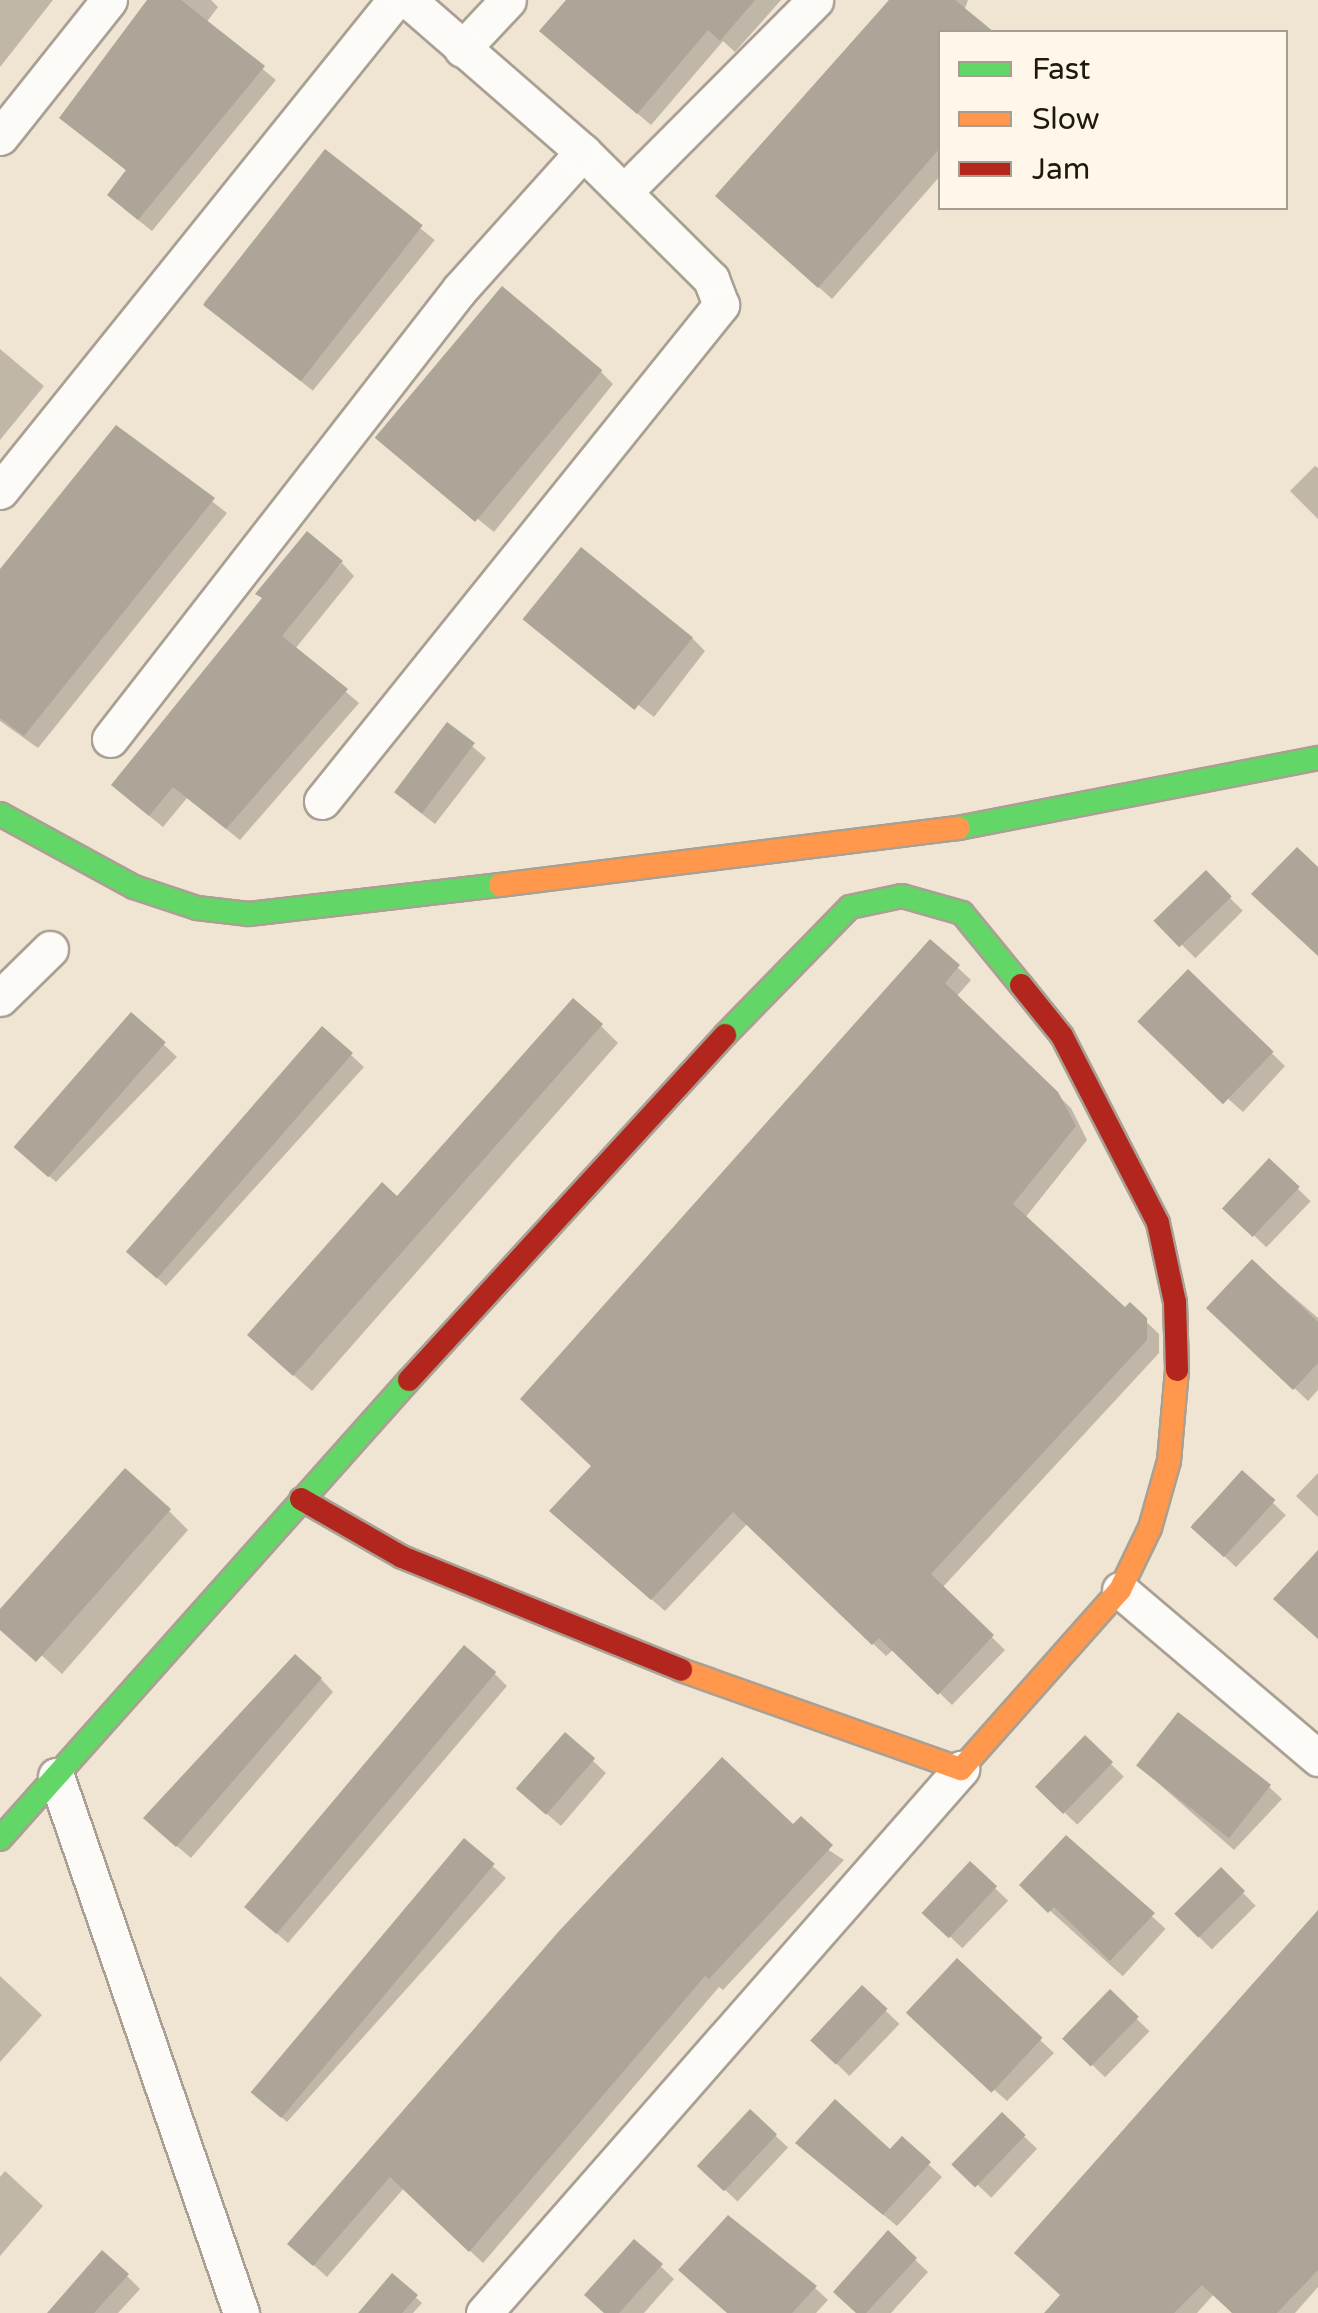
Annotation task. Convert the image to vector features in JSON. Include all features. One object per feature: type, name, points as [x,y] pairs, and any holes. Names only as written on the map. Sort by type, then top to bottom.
[{"type":"street","points":[[0,137],[109,0]]},
{"type":"street","points":[[0,491],[394,0]]},
{"type":"street","points":[[322,801],[716,319],[721,305],[711,280],[583,152],[408,0]]},
{"type":"street","points":[[462,49],[508,0]]},
{"type":"street","points":[[624,192],[816,0]]},
{"type":"street","points":[[110,739],[460,288],[583,152]]},
{"type":"street","points":[[0,814],[134,888],[197,908],[249,914],[903,839],[1318,758]]},
{"type":"street","points":[[0,1839],[301,1500],[811,940],[850,907],[902,896],[962,913],[1062,1036],[1158,1224],[1175,1302],[1169,1461],[1146,1539],[1120,1590],[484,2313]]},
{"type":"street","points":[[0,998],[50,949]]},
{"type":"street","points":[[301,1500],[402,1557],[621,1647],[778,1709],[962,1769]]},
{"type":"street","points":[[1120,1590],[1318,1758]]},
{"type":"street","points":[[56,1776],[241,2313]]},
{"type":"building","points":[[147,0],[181,0],[265,66],[138,220],[107,195],[126,170],[59,118]]},
{"type":"building","points":[[566,0],[755,0],[720,41],[708,30],[637,114],[539,31]]},
{"type":"building","points":[[889,0],[955,0],[992,30],[938,30],[938,150],[818,288],[715,196]]},
{"type":"building","points":[[325,149],[423,225],[301,381],[203,305]]},
{"type":"building","points":[[502,286],[602,370],[475,522],[375,438]]},
{"type":"building","points":[[116,425],[215,498],[24,736],[0,718],[0,569]]},
{"type":"building","points":[[307,531],[343,561],[282,636],[348,689],[226,829],[173,787],[149,816],[111,785],[262,598],[255,594]]},
{"type":"building","points":[[581,547],[693,638],[634,710],[522,619]]},
{"type":"building","points":[[447,722],[475,743],[422,813],[394,792]]},
{"type":"building","points":[[1297,847],[1318,867],[1318,956],[1251,894]]},
{"type":"building","points":[[1206,870],[1232,897],[1179,947],[1153,921]]},
{"type":"building","points":[[930,939],[960,965],[945,983],[1058,1092],[1076,1126],[1013,1204],[1125,1307],[1130,1302],[1147,1318],[1147,1340],[931,1574],[994,1635],[938,1695],[879,1638],[872,1645],[733,1512],[651,1600],[549,1511],[591,1466],[520,1399]]},
{"type":"building","points":[[1188,969],[1274,1052],[1223,1104],[1137,1022]]},
{"type":"building","points":[[573,998],[603,1024],[293,1376],[247,1335],[382,1182],[397,1196]]},
{"type":"building","points":[[131,1012],[166,1042],[48,1177],[14,1147]]},
{"type":"building","points":[[322,1026],[353,1053],[157,1279],[126,1252]]},
{"type":"building","points":[[1269,1158],[1300,1187],[1253,1237],[1222,1208]]},
{"type":"building","points":[[1252,1259],[1318,1322],[1318,1363],[1293,1390],[1206,1308]]},
{"type":"building","points":[[125,1468],[171,1509],[36,1662],[0,1630],[0,1609]]},
{"type":"building","points":[[1242,1470],[1275,1500],[1224,1557],[1190,1527]]},
{"type":"building","points":[[1318,1550],[1318,1639],[1273,1599]]},
{"type":"building","points":[[464,1645],[496,1672],[276,1934],[244,1907]]},
{"type":"building","points":[[295,1654],[322,1678],[176,1847],[143,1818]]},
{"type":"building","points":[[1178,1712],[1271,1785],[1229,1838],[1136,1766]]},
{"type":"building","points":[[565,1732],[595,1758],[546,1815],[516,1789]]},
{"type":"building","points":[[1085,1735],[1113,1762],[1063,1814],[1035,1787]]},
{"type":"building","points":[[722,1757],[793,1824],[801,1816],[833,1845],[709,1979],[705,1976],[469,2252],[390,2177],[313,2266],[287,2244],[560,1930]]},
{"type":"building","points":[[1066,1835],[1155,1913],[1110,1961],[1054,1907],[1048,1913],[1019,1885]]},
{"type":"building","points":[[464,1838],[495,1864],[281,2118],[251,2092]]},
{"type":"building","points":[[970,1861],[997,1886],[949,1938],[922,1913]]},
{"type":"building","points":[[1221,1867],[1245,1891],[1198,1938],[1174,1914]]},
{"type":"building","points":[[1318,1910],[1318,2270],[1277,2313],[1232,2313],[1202,2285],[1174,2313],[1044,2313],[1060,2295],[1014,2253]]},
{"type":"building","points":[[957,1958],[1043,2038],[991,2093],[906,2013]]},
{"type":"building","points":[[862,1985],[888,2009],[836,2064],[810,2041]]},
{"type":"building","points":[[1110,1989],[1139,2017],[1091,2066],[1062,2039]]},
{"type":"building","points":[[835,2099],[890,2149],[902,2136],[931,2162],[883,2215],[795,2143]]},
{"type":"building","points":[[750,2109],[777,2134],[724,2191],[697,2166]]},
{"type":"building","points":[[1002,2112],[1026,2135],[975,2187],[951,2165]]},
{"type":"building","points":[[728,2215],[817,2286],[792,2313],[727,2313],[678,2270]]},
{"type":"building","points":[[888,2230],[917,2258],[866,2313],[856,2313],[833,2292]]},
{"type":"building","points":[[634,2239],[663,2264],[619,2313],[604,2313],[584,2295]]},
{"type":"building","points":[[102,2250],[129,2274],[94,2313],[47,2313]]},
{"type":"building","points":[[392,2273],[418,2295],[402,2313],[358,2313]]},
{"type":"traffic: fast","points":[[958,828],[1318,758]]},
{"type":"traffic: fast","points":[[0,814],[134,887],[197,908],[249,914],[500,885]]},
{"type":"traffic: fast","points":[[725,1035],[850,907],[902,896],[962,913],[1021,985]]},
{"type":"traffic: fast","points":[[0,1839],[409,1380]]},
{"type":"traffic: slow","points":[[500,885],[958,828]]},
{"type":"traffic: slow","points":[[681,1670],[961,1769],[1120,1590],[1150,1528],[1169,1461],[1177,1370]]},
{"type":"traffic: jam","points":[[1021,985],[1062,1036],[1158,1223],[1175,1302],[1177,1370]]},
{"type":"traffic: jam","points":[[409,1380],[725,1035]]},
{"type":"traffic: jam","points":[[301,1499],[402,1557],[681,1670]]}]
